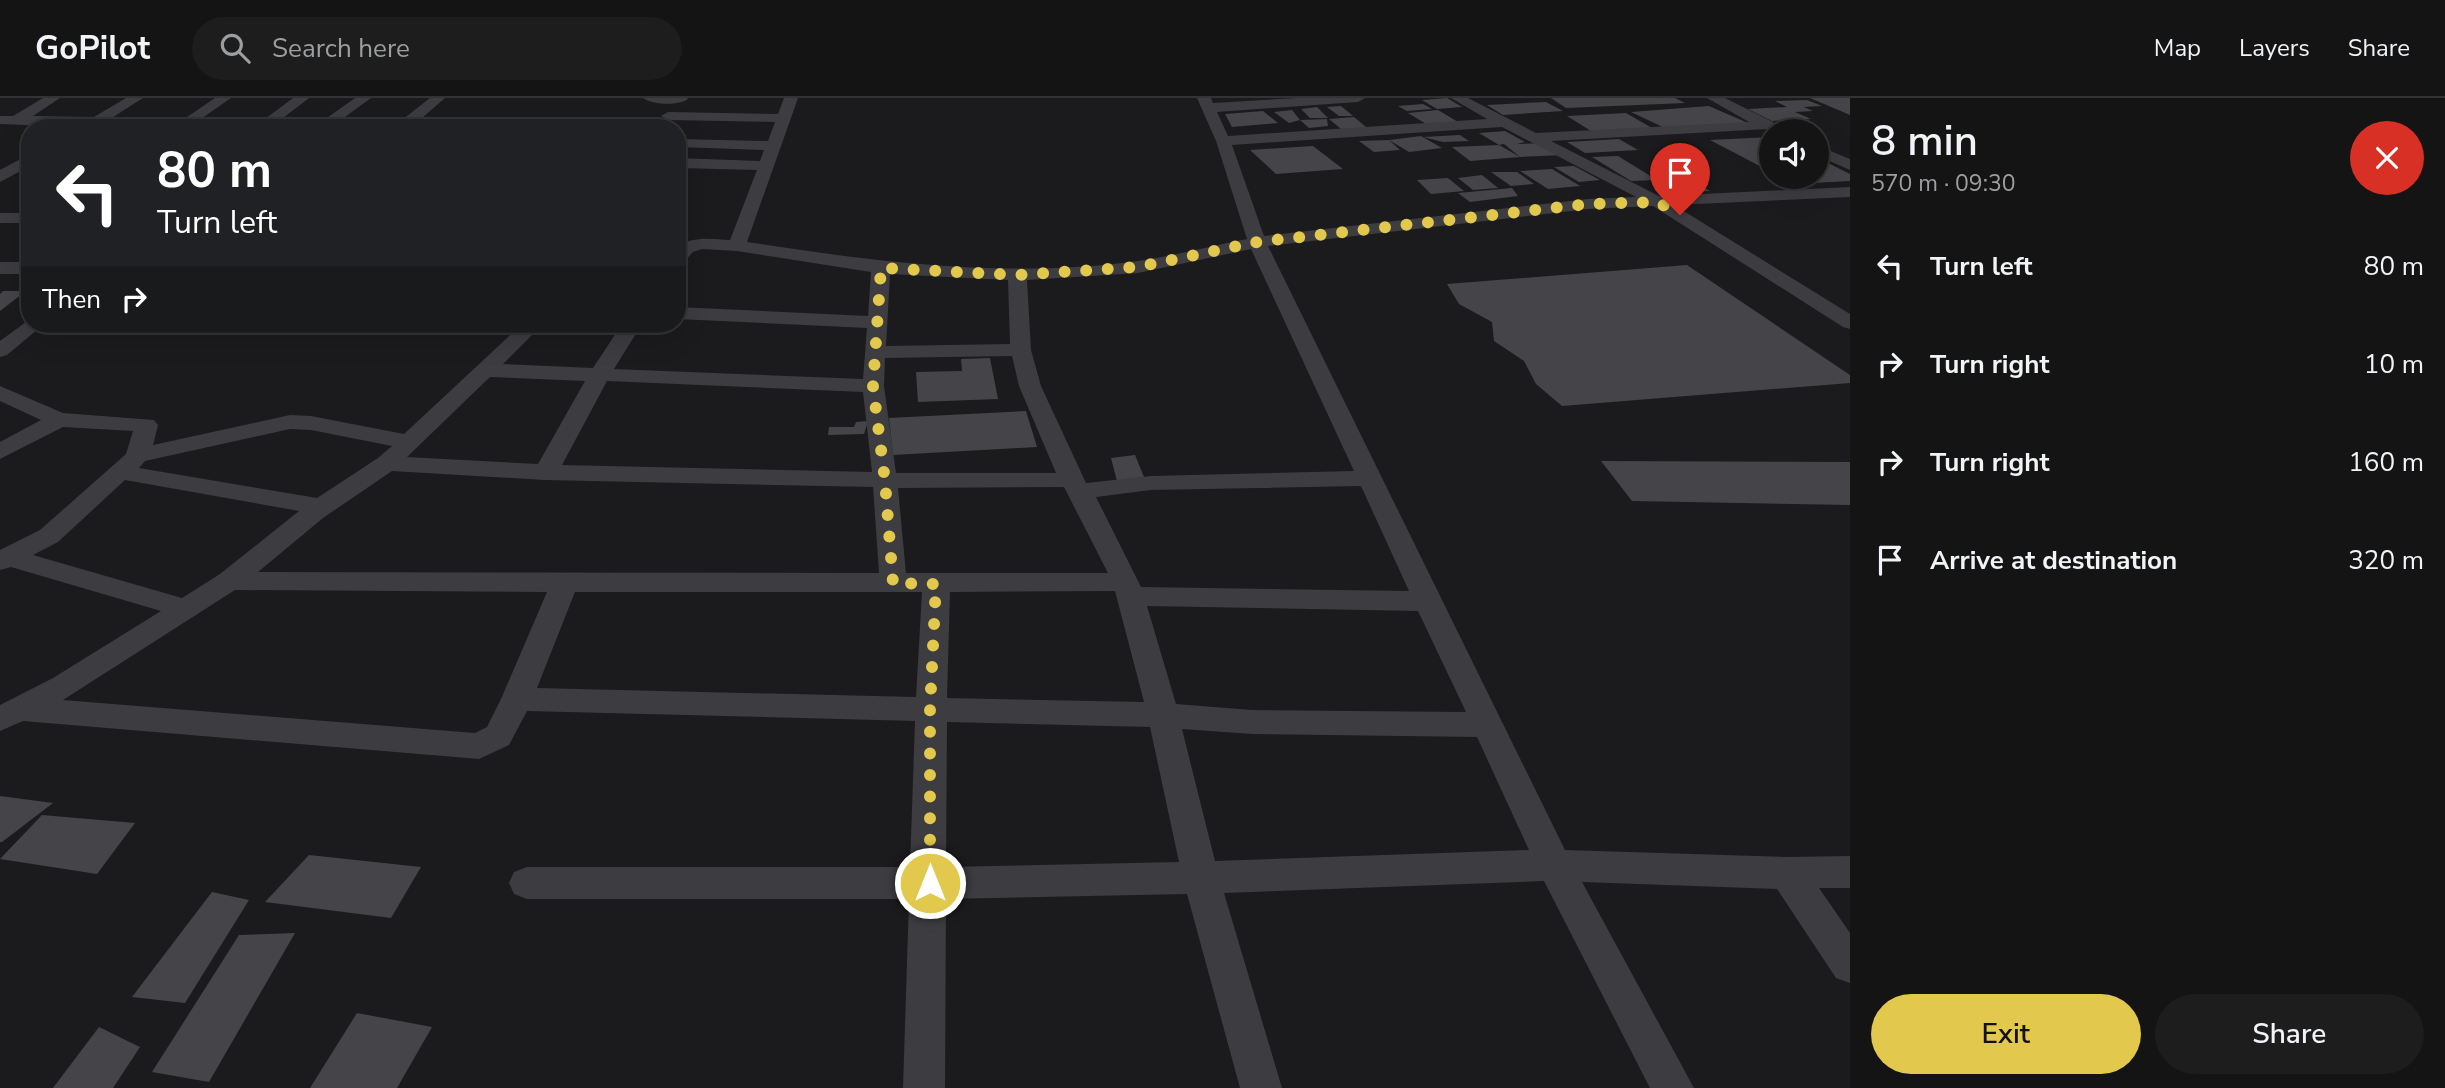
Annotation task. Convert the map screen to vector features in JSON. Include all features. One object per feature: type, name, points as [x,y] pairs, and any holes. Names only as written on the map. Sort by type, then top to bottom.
[{"type":"street","points":[[16,120],[52,98]]},
{"type":"street","points":[[100,119],[136,98]]},
{"type":"street","points":[[192,119],[224,98]]},
{"type":"street","points":[[273,119],[302,98]]},
{"type":"street","points":[[333,119],[364,98]]},
{"type":"street","points":[[412,119],[438,98]]},
{"type":"street","points":[[650,98],[682,98]]},
{"type":"street","points":[[666,119],[682,98]]},
{"type":"street","points":[[737,246],[791,98]]},
{"type":"street","points":[[1358,98],[1206,103],[1223,141],[1257,242],[1554,865],[1673,1088]]},
{"type":"street","points":[[1458,98],[1658,202],[1850,323]]},
{"type":"street","points":[[1714,98],[1759,120]]},
{"type":"street","points":[[686,121],[785,118]]},
{"type":"street","points":[[0,120],[21,120]]},
{"type":"street","points":[[1223,141],[1507,122]]},
{"type":"street","points":[[1536,137],[1759,129]]},
{"type":"street","points":[[686,143],[775,146]]},
{"type":"street","points":[[1829,155],[1850,165]]},
{"type":"street","points":[[0,156],[21,157]]},
{"type":"street","points":[[1,176],[21,163]]},
{"type":"street","points":[[686,163],[768,166]]},
{"type":"street","points":[[1,176],[21,175]]},
{"type":"street","points":[[686,249],[701,244],[737,246],[881,268],[1017,275],[1138,267],[1257,242],[1588,204],[1850,192]]},
{"type":"street","points":[[0,218],[21,218]]},
{"type":"street","points":[[0,268],[21,268]]},
{"type":"street","points":[[881,268],[873,386],[885,481],[893,583]]},
{"type":"street","points":[[1017,275],[1021,350],[1030,386],[1075,485],[1128,589],[1163,715],[1201,878],[1261,1088]]},
{"type":"street","points":[[686,313],[877,322]]},
{"type":"street","points":[[0,325],[21,325]]},
{"type":"street","points":[[0,351],[23,333]]},
{"type":"street","points":[[8,714],[64,686],[230,581],[321,507],[387,463],[524,333]]},
{"type":"street","points":[[545,473],[600,374],[626,333]]},
{"type":"street","points":[[875,352],[1021,350]]},
{"type":"street","points":[[488,370],[873,386]]},
{"type":"street","points":[[0,393],[59,420],[146,425],[200,442]]},
{"type":"street","points":[[0,452],[59,420]]},
{"type":"street","points":[[129,464],[200,442],[289,422],[311,423],[410,442]]},
{"type":"street","points":[[4,559],[49,536],[129,464],[146,425]]},
{"type":"street","points":[[387,463],[545,473],[1075,485],[1370,478]]},
{"type":"street","points":[[129,464],[321,507]]},
{"type":"street","points":[[4,559],[186,609]]},
{"type":"street","points":[[230,581],[893,583],[1428,601]]},
{"type":"street","points":[[8,714],[479,746],[498,736],[517,699],[565,581]]},
{"type":"street","points":[[924,1088],[930,883],[930,709],[936,584]]},
{"type":"street","points":[[517,699],[1163,715],[1252,722],[1487,725]]},
{"type":"street","points":[[527,883],[930,883],[1201,878],[1554,865],[1787,873],[1850,872]]},
{"type":"street","points":[[1787,873],[1850,965]]},
{"type":"building","points":[[1447,98],[1462,107],[1437,109],[1422,100]]},
{"type":"building","points":[[1551,98],[1675,98],[1685,103],[1566,108]]},
{"type":"building","points":[[1810,98],[1850,98],[1850,115]]},
{"type":"building","points":[[1807,100],[1822,106],[1804,107],[1813,111],[1795,112],[1811,119],[1768,119],[1748,109],[1787,107],[1775,101]]},
{"type":"building","points":[[1546,102],[1563,111],[1503,115],[1487,105]]},
{"type":"building","points":[[1423,104],[1432,109],[1407,111],[1398,106]]},
{"type":"building","points":[[1341,106],[1353,116],[1339,116],[1327,107]]},
{"type":"building","points":[[1709,106],[1748,123],[1667,129],[1631,112]]},
{"type":"building","points":[[1317,107],[1328,118],[1310,118],[1301,109]]},
{"type":"building","points":[[1292,110],[1300,120],[1289,123],[1274,112]]},
{"type":"building","points":[[1438,110],[1458,122],[1428,125],[1408,113]]},
{"type":"building","points":[[1263,111],[1278,123],[1232,127],[1225,114]]},
{"type":"building","points":[[1626,113],[1652,128],[1591,131],[1567,116]]},
{"type":"building","points":[[1354,117],[1367,128],[1341,129],[1329,119]]},
{"type":"building","points":[[1327,119],[1328,126],[1309,128],[1300,120]]},
{"type":"building","points":[[1505,131],[1525,142],[1517,144],[1545,143],[1562,155],[1520,157],[1504,144],[1499,145],[1479,133]]},
{"type":"building","points":[[1460,135],[1469,141],[1443,142],[1423,137]]},
{"type":"building","points":[[1421,136],[1442,148],[1409,152],[1389,140]]},
{"type":"building","points":[[1759,138],[1759,166],[1710,140]]},
{"type":"building","points":[[1619,139],[1638,150],[1585,153],[1567,142]]},
{"type":"building","points":[[1389,140],[1400,150],[1374,152],[1359,141]]},
{"type":"building","points":[[1499,145],[1520,157],[1470,161],[1452,147]]},
{"type":"building","points":[[1313,146],[1343,169],[1276,174],[1250,150]]},
{"type":"building","points":[[1618,156],[1657,180],[1631,181],[1592,157]]},
{"type":"building","points":[[1829,164],[1850,174],[1850,181],[1829,182]]},
{"type":"building","points":[[1574,166],[1600,180],[1579,182],[1554,167]]},
{"type":"building","points":[[1552,169],[1580,186],[1548,189],[1520,171]]},
{"type":"building","points":[[1491,172],[1517,172],[1534,184],[1511,186]]},
{"type":"building","points":[[1482,175],[1498,188],[1473,190],[1458,178]]},
{"type":"building","points":[[1448,178],[1464,191],[1431,194],[1417,180]]},
{"type":"building","points":[[1690,179],[1710,191],[1676,193],[1656,182]]},
{"type":"building","points":[[1512,188],[1518,196],[1470,202],[1458,193]]},
{"type":"building","points":[[1687,265],[1850,375],[1850,383],[1562,406],[1536,384],[1524,361],[1494,341],[1492,322],[1459,304],[1447,284]]},
{"type":"building","points":[[3,291],[21,291],[21,295],[0,311],[0,294]]},
{"type":"building","points":[[990,358],[998,399],[918,402],[916,372],[962,371],[961,359]]},
{"type":"building","points":[[1026,411],[1037,447],[893,455],[889,418]]},
{"type":"building","points":[[868,421],[864,434],[828,435],[829,427],[854,427],[856,422]]},
{"type":"building","points":[[1135,455],[1144,477],[1117,481],[1111,458]]},
{"type":"building","points":[[1601,461],[1850,462],[1850,505],[1632,501]]},
{"type":"building","points":[[0,796],[53,803],[0,842]]},
{"type":"building","points":[[42,815],[135,823],[97,874],[0,859]]},
{"type":"building","points":[[309,855],[421,867],[391,918],[265,902]]},
{"type":"building","points":[[212,892],[249,900],[185,1003],[132,997]]},
{"type":"building","points":[[295,933],[209,1082],[152,1072],[239,935]]},
{"type":"building","points":[[357,1013],[432,1027],[397,1088],[310,1088]]},
{"type":"building","points":[[99,1027],[140,1047],[113,1088],[53,1088]]},
{"type":"route","points":[[930,883],[930,709],[936,584],[893,583],[885,481],[873,386],[881,268],[1017,275],[1138,267],[1257,242],[1588,204],[1658,202],[1680,215]]}]
